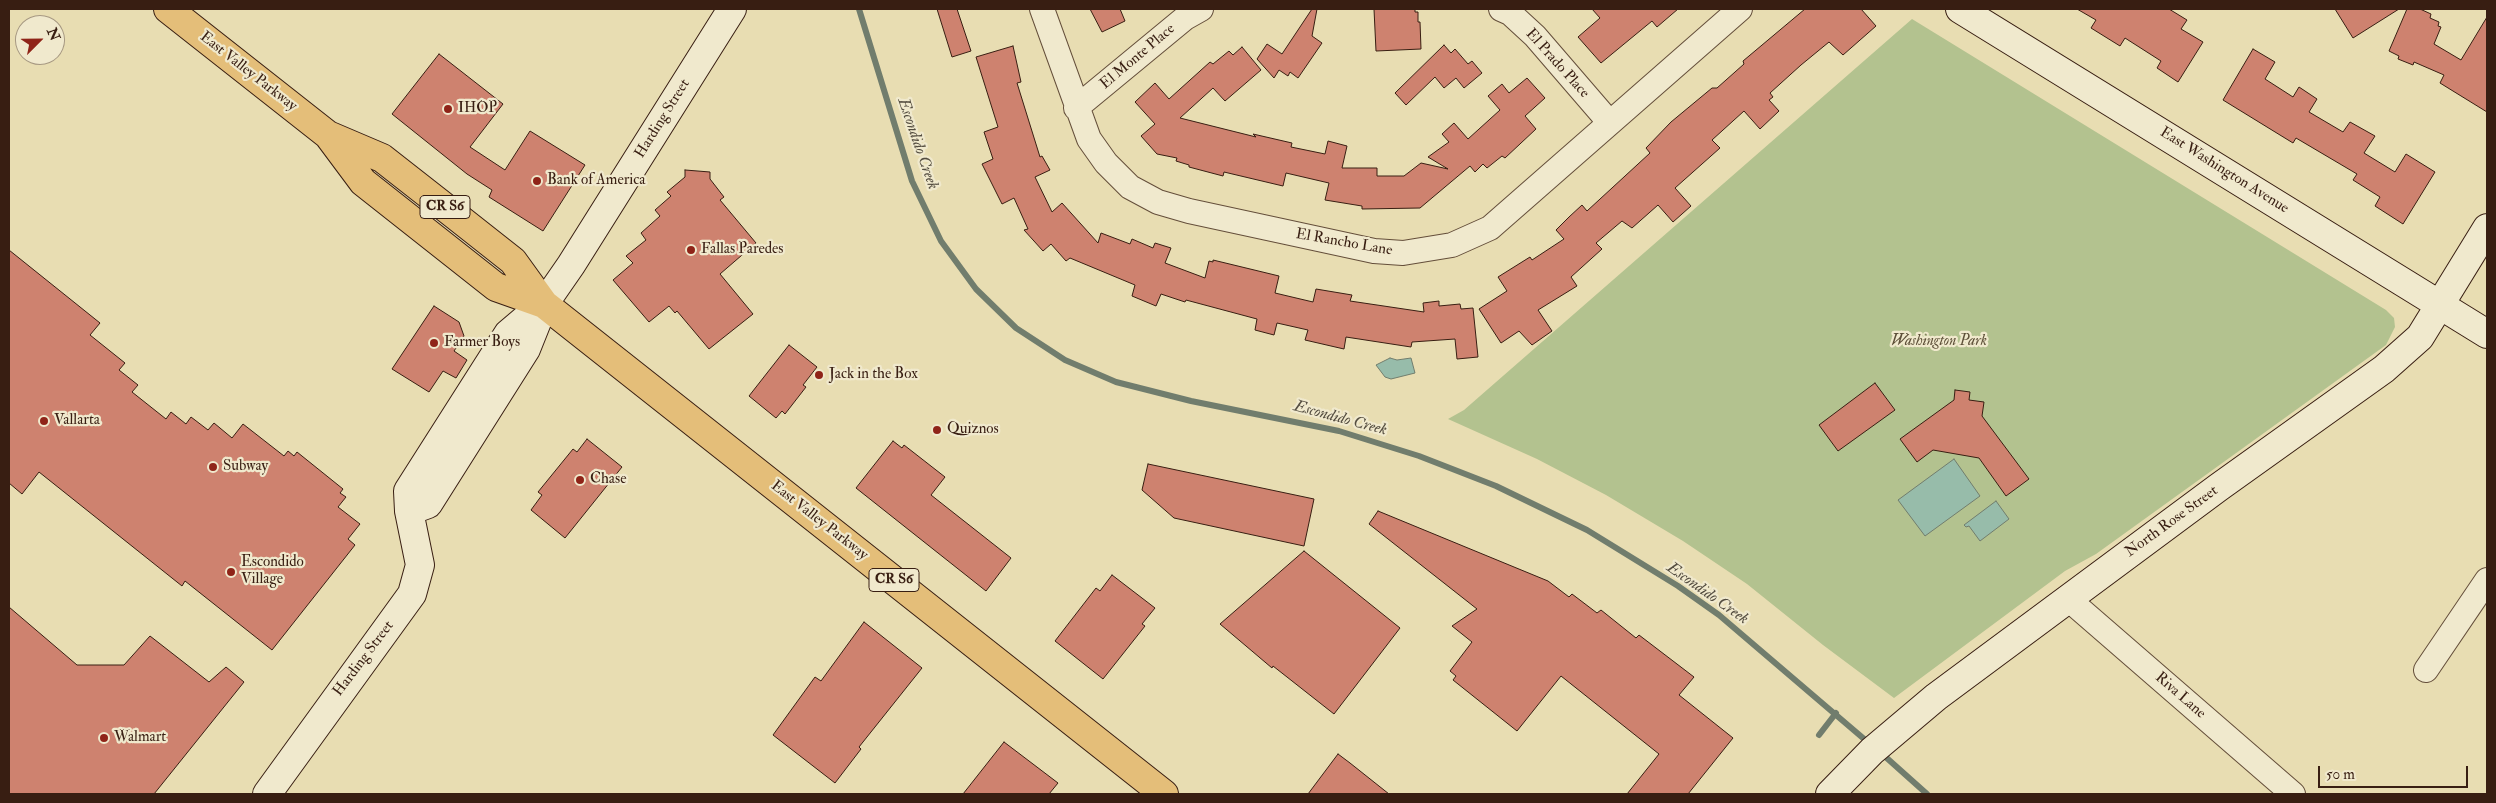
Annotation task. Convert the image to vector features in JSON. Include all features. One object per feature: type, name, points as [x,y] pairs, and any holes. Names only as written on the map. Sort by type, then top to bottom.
[{"type":"main road","name":"East Valley Parkway","points":[[168,9],[328,135],[363,182],[496,287],[544,304],[1164,794]]},
{"type":"street","name":"Harding Street","points":[[267,794],[412,594],[420,565],[409,512],[408,491],[508,334],[544,304],[571,265],[732,9]]},
{"type":"street","name":"El Rancho Lane","points":[[1042,9],[1076,108],[1089,139],[1106,163],[1130,187],[1158,202],[1189,211],[1374,251],[1404,253],[1452,245],[1490,228],[1740,9]]},
{"type":"street","name":"El Monte Place","points":[[1076,108],[1185,18],[1201,9]]},
{"type":"street","name":"El Prado Place","points":[[1500,9],[1510,13],[1535,36],[1610,123]]},
{"type":"street","name":"East Washington Avenue","points":[[1960,9],[2487,334]]},
{"type":"street","name":"North Rose Street","points":[[1830,794],[1850,771],[1905,722],[2067,598],[2384,369],[2420,337],[2487,228]]},
{"type":"street","points":[[2426,670],[2487,580]]},
{"type":"street","name":"Riva Lane","points":[[2067,598],[2293,794]]},
{"type":"green space","name":"Washington Park","points":[[1912,19],[2386,310],[2394,318],[2395,327],[2386,345],[2096,554],[2065,571],[1894,698],[1823,645],[1747,584],[1683,541],[1606,495],[1537,459],[1448,419],[1464,410]]},
{"type":"shaded area","points":[[1390,358],[1397,360],[1411,358],[1415,373],[1391,379],[1385,377],[1376,365]]},
{"type":"shaded area","points":[[1954,459],[1980,496],[1925,536],[1898,500]]},
{"type":"shaded area","points":[[1996,501],[2009,519],[1980,541],[1969,526],[1966,527],[1964,525]]},
{"type":"building","points":[[937,9],[957,9],[971,51],[952,57]]},
{"type":"building","points":[[1090,9],[1120,9],[1125,21],[1102,32]]},
{"type":"building","points":[[1312,9],[1317,9],[1312,36],[1322,43],[1298,78],[1290,72],[1288,76],[1279,70],[1274,78],[1257,59],[1267,44],[1282,54]]},
{"type":"building","points":[[1374,9],[1415,9],[1415,12],[1418,12],[1418,22],[1420,22],[1421,49],[1376,51]]},
{"type":"building","points":[[1592,9],[1678,9],[1657,27],[1652,21],[1601,63],[1578,37],[1600,18]]},
{"type":"building","points":[[1805,9],[1861,9],[1876,26],[1843,55],[1829,42],[1801,65],[1770,93],[1773,97],[1769,100],[1779,111],[1760,129],[1744,111],[1712,140],[1720,148],[1675,188],[1691,206],[1673,222],[1658,205],[1632,228],[1622,221],[1596,243],[1602,249],[1571,277],[1577,286],[1538,310],[1552,331],[1532,345],[1519,331],[1501,343],[1479,309],[1507,291],[1498,277],[1530,257],[1532,260],[1564,239],[1556,230],[1569,217],[1582,205],[1587,211],[1650,153],[1646,148],[1671,122],[1712,88],[1717,88],[1744,64],[1743,61]]},
{"type":"building","points":[[2077,9],[2169,9],[2187,20],[2181,29],[2203,42],[2178,82],[2157,68],[2161,61],[2125,38],[2120,46],[2091,28],[2096,20]]},
{"type":"building","points":[[2335,9],[2399,9],[2353,38]]},
{"type":"building","points":[[2407,9],[2420,9],[2431,14],[2430,18],[2439,22],[2438,26],[2441,27],[2434,44],[2461,60],[2487,17],[2487,112],[2440,83],[2444,75],[2414,62],[2413,65],[2398,59],[2399,56],[2389,51]]},
{"type":"building","points":[[1444,45],[1451,53],[1455,49],[1468,64],[1472,61],[1482,73],[1464,88],[1456,78],[1444,88],[1435,77],[1406,105],[1395,93]]},
{"type":"building","points":[[1013,46],[1021,82],[1017,83],[1040,157],[1042,156],[1050,170],[1035,177],[1052,212],[1062,203],[1098,243],[1101,233],[1130,244],[1132,239],[1153,248],[1155,243],[1171,248],[1165,263],[1205,278],[1209,261],[1213,262],[1213,260],[1279,276],[1275,293],[1313,302],[1316,289],[1352,295],[1350,301],[1424,312],[1423,303],[1439,301],[1439,306],[1460,304],[1461,309],[1473,308],[1478,357],[1457,359],[1455,339],[1412,342],[1411,347],[1346,337],[1344,349],[1305,340],[1308,330],[1277,323],[1274,335],[1255,330],[1257,319],[1186,300],[1185,302],[1161,294],[1156,306],[1132,296],[1135,285],[1070,258],[1066,261],[1051,244],[1043,251],[1024,230],[1028,229],[1014,198],[1002,204],[982,164],[993,159],[984,132],[998,127],[976,57]]},
{"type":"building","points":[[1242,47],[1261,70],[1225,101],[1213,88],[1180,118],[1256,137],[1253,134],[1292,143],[1291,147],[1325,154],[1328,141],[1347,146],[1342,168],[1377,168],[1377,176],[1404,176],[1421,163],[1448,169],[1428,157],[1449,142],[1442,134],[1454,123],[1468,139],[1500,110],[1488,96],[1502,84],[1509,93],[1527,78],[1545,98],[1525,116],[1536,129],[1505,158],[1502,156],[1487,168],[1483,164],[1475,172],[1470,166],[1420,208],[1362,209],[1362,206],[1325,200],[1329,183],[1286,173],[1283,186],[1224,172],[1223,176],[1189,167],[1189,165],[1176,161],[1177,158],[1157,154],[1141,136],[1155,124],[1135,102],[1155,83],[1169,99],[1210,62],[1213,64],[1229,51],[1233,55]]},
{"type":"building","points":[[2253,49],[2275,62],[2265,79],[2293,97],[2299,87],[2317,99],[2309,112],[2343,132],[2350,122],[2375,136],[2364,153],[2395,172],[2406,154],[2435,172],[2403,224],[2375,206],[2380,197],[2353,180],[2357,174],[2296,138],[2293,143],[2223,100]]},
{"type":"building","points":[[439,54],[503,104],[470,147],[505,170],[530,131],[585,165],[543,231],[489,197],[492,190],[467,174],[392,114]]},
{"type":"building","name":"Fallas Paredes","points":[[685,170],[710,172],[710,179],[724,197],[720,200],[756,243],[720,274],[753,314],[709,349],[677,311],[675,313],[669,306],[649,322],[613,280],[633,263],[626,256],[646,240],[641,233],[660,216],[655,210],[671,196],[667,192],[685,177]]},
{"type":"building","points":[[9,250],[100,323],[90,335],[125,363],[119,370],[138,385],[132,392],[166,419],[171,412],[186,424],[191,417],[208,430],[214,423],[232,438],[243,424],[284,456],[288,451],[294,456],[297,452],[343,489],[340,493],[346,497],[338,507],[360,524],[348,539],[355,545],[272,650],[185,581],[182,586],[39,472],[22,494],[9,483]]},
{"type":"building","name":"Farmer Boys","points":[[434,306],[459,322],[464,336],[454,351],[467,360],[456,378],[443,371],[429,392],[392,369]]},
{"type":"building","points":[[789,345],[817,367],[803,385],[806,387],[785,414],[782,411],[776,418],[749,396]]},
{"type":"building","points":[[1875,383],[1895,410],[1838,451],[1819,425]]},
{"type":"building","points":[[1955,390],[1970,392],[1969,400],[1984,402],[1982,416],[2029,479],[2006,496],[1979,458],[1933,450],[1917,462],[1900,439],[1954,400]]},
{"type":"building","name":"Chase","points":[[587,439],[622,467],[565,538],[531,510],[542,495],[538,492],[573,449],[577,452]]},
{"type":"building","points":[[893,441],[902,448],[904,445],[945,477],[931,495],[1011,558],[986,591],[856,488]]},
{"type":"building","points":[[1148,464],[1314,499],[1304,546],[1174,518],[1142,490]]},
{"type":"building","points":[[1378,511],[1548,581],[1569,597],[1572,594],[1597,613],[1601,610],[1636,638],[1639,635],[1694,677],[1679,695],[1733,738],[1688,794],[1627,794],[1659,754],[1561,676],[1517,731],[1453,680],[1456,676],[1450,671],[1472,642],[1452,626],[1477,609],[1369,524]]},
{"type":"building","points":[[1304,551],[1400,628],[1334,714],[1273,666],[1272,668],[1220,624]]},
{"type":"building","points":[[1112,575],[1155,608],[1142,624],[1145,626],[1103,679],[1055,641],[1096,588],[1100,591]]},
{"type":"building","name":"Walmart","points":[[9,607],[77,665],[124,665],[150,636],[209,682],[226,667],[244,682],[154,794],[9,794]]},
{"type":"building","points":[[864,622],[922,668],[859,747],[861,749],[835,783],[773,735],[815,677],[821,681]]},
{"type":"building","points":[[1004,742],[1058,783],[1049,794],[963,794]]},
{"type":"building","points":[[1338,754],[1350,763],[1389,794],[1308,794]]},
{"type":"waterway","name":"Escondido Creek","points":[[859,9],[912,181],[941,241],[976,289],[1016,328],[1065,360],[1116,382],[1191,401],[1339,431],[1419,456],[1496,486],[1587,530],[1678,586],[1719,615],[1870,744]]},
{"type":"waterway","points":[[1819,735],[1836,713]]},
{"type":"waterway","name":"Escondido Creek","points":[[1880,752],[1927,794]]},
{"type":"place","name":"IHOP","points":[[448,109]]},
{"type":"place","name":"Bank of America","points":[[537,181]]},
{"type":"place","name":"Fallas Paredes","points":[[691,250]]},
{"type":"place","name":"Farmer Boys","points":[[434,343]]},
{"type":"place","name":"Jack in the Box","points":[[819,375]]},
{"type":"place","name":"Vallarta","points":[[44,421]]},
{"type":"place","name":"Quiznos","points":[[937,430]]},
{"type":"place","name":"Subway","points":[[213,467]]},
{"type":"place","name":"Chase","points":[[580,480]]},
{"type":"place","name":"Escondido Village","points":[[231,572]]},
{"type":"place","name":"Walmart","points":[[104,738]]}]
